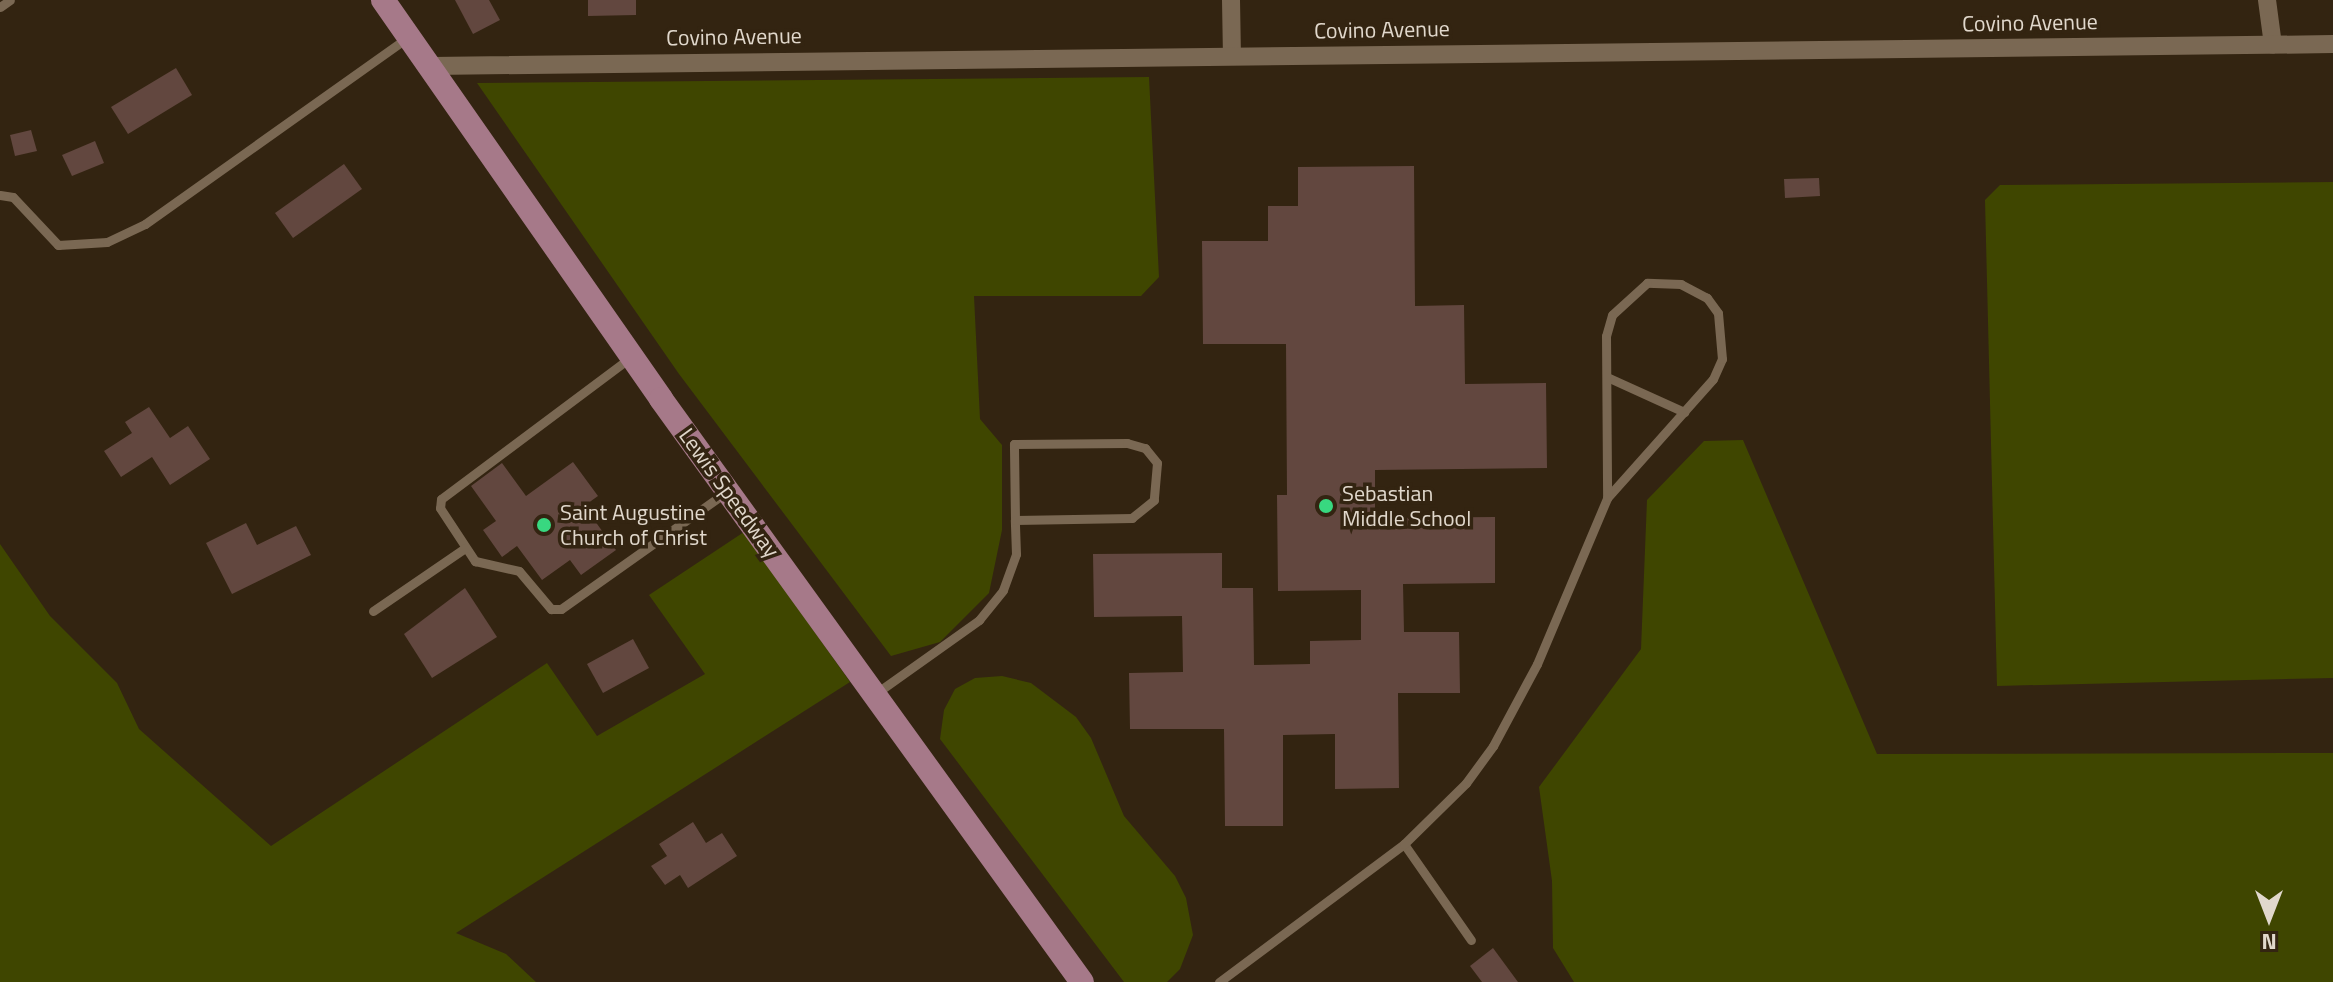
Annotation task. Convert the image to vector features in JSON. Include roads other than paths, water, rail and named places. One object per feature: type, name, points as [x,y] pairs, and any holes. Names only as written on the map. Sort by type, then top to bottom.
[{"type":"main road","name":"Lewis Speedway","points":[[383,0],[432,66],[631,357],[1082,982]]},
{"type":"street","points":[[1231,0],[1232,56]]},
{"type":"street","points":[[2267,0],[2273,45]]},
{"type":"street","name":"Covino Avenue","points":[[432,66],[2333,44]]},
{"type":"lane","points":[[0,7],[10,0]]},
{"type":"lane","points":[[0,195],[13,197],[58,245],[107,242],[145,224],[410,36]]},
{"type":"lane","points":[[1219,982],[1404,844],[1466,783],[1517,706],[1607,498],[1713,379],[1724,342],[1718,313],[1694,289],[1665,281],[1647,283],[1621,302],[1606,336],[1607,498]]},
{"type":"lane","points":[[631,357],[441,499],[440,508],[465,548],[480,565],[519,571],[556,610],[729,491]]},
{"type":"lane","points":[[1607,377],[1684,412]]},
{"type":"lane","points":[[874,695],[992,606],[1014,563],[1014,444],[1127,443],[1145,448],[1157,463],[1154,500],[1132,518],[1015,520]]},
{"type":"lane","points":[[373,611],[465,548]]},
{"type":"lane","points":[[1404,844],[1471,940]]},
{"type":"place","name":"Sebastian Middle School","points":[[1326,506]]},
{"type":"place","name":"Saint Augustine Church of Christ","points":[[544,525]]}]
